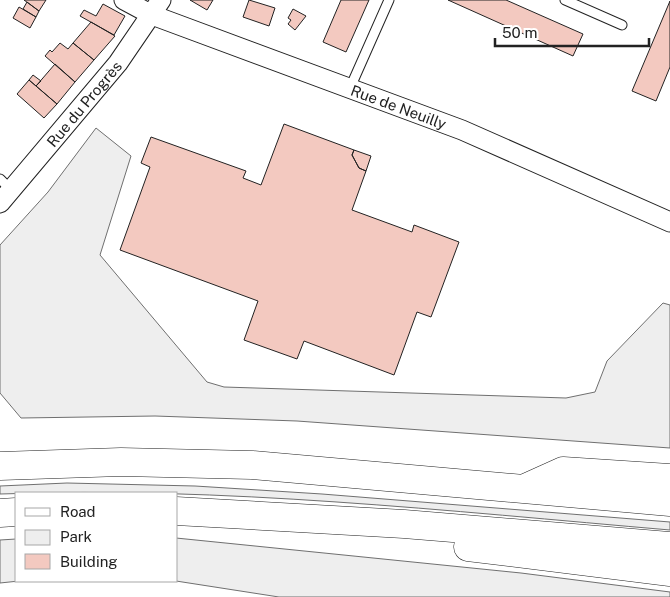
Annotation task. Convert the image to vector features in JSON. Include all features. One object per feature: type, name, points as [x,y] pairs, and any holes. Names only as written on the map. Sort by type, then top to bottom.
[{"type":"highway","points":[[0,466],[121,462],[252,465],[670,502]]},
{"type":"highway","points":[[521,490],[563,471],[670,478]]},
{"type":"highway","points":[[178,511],[404,524],[670,546]]},
{"type":"highway","points":[[0,513],[15,512]]},
{"type":"highway","points":[[404,524],[443,544],[670,572]]},
{"type":"street","name":"Rue de Neuilly","points":[[124,0],[157,8],[350,88],[462,130],[670,222]]},
{"type":"street","name":"Rue du Progrès","points":[[4,190],[118,63],[157,8]]},
{"type":"lane","points":[[350,88],[389,0]]},
{"type":"lane","points":[[565,0],[622,25]]},
{"type":"green space","points":[[96,128],[131,156],[100,255],[207,382],[224,387],[566,398],[595,392],[607,361],[663,303],[670,305],[670,448],[297,421],[155,416],[21,418],[0,393],[0,245],[48,192]]},
{"type":"green space","points":[[67,483],[195,486],[322,494],[670,522],[670,530],[419,508],[251,497],[178,494],[178,492],[15,492],[15,494],[0,494],[0,486]]},
{"type":"green space","points":[[178,538],[521,573],[670,592],[670,597],[279,597],[178,581]]},
{"type":"green space","points":[[15,539],[15,581],[0,583],[0,540]]},
{"type":"building","points":[[24,0],[46,0],[39,11]]},
{"type":"building","points":[[190,0],[213,0],[207,10]]},
{"type":"building","points":[[249,0],[275,8],[269,26],[243,17]]},
{"type":"building","points":[[341,0],[369,0],[346,52],[323,42]]},
{"type":"building","points":[[448,0],[506,0],[583,34],[573,56]]},
{"type":"building","points":[[670,1],[670,67],[656,101],[632,91]]},
{"type":"building","points":[[27,2],[39,11],[36,17],[23,9]]},
{"type":"building","points":[[103,4],[125,16],[114,35],[80,16],[84,10],[96,16]]},
{"type":"building","points":[[19,7],[36,17],[30,28],[13,18]]},
{"type":"building","points":[[293,9],[306,16],[295,30],[288,24],[291,20],[288,18]]},
{"type":"building","points":[[91,22],[115,36],[94,60],[73,43]]},
{"type":"building","points":[[60,43],[68,49],[73,43],[94,60],[75,82],[45,56],[50,50],[52,52]]},
{"type":"building","points":[[55,64],[75,82],[57,104],[36,86]]},
{"type":"building","points":[[33,75],[41,81],[36,86],[29,80]]},
{"type":"building","points":[[29,80],[57,104],[44,118],[17,94]]},
{"type":"building","points":[[284,124],[354,150],[352,155],[359,168],[366,171],[352,210],[412,232],[414,225],[459,242],[431,317],[417,312],[394,375],[304,341],[297,359],[244,340],[258,301],[120,250],[150,167],[141,163],[151,137],[246,171],[243,178],[261,185]]},
{"type":"building","points":[[354,150],[371,156],[366,171],[359,168],[352,155]]}]
